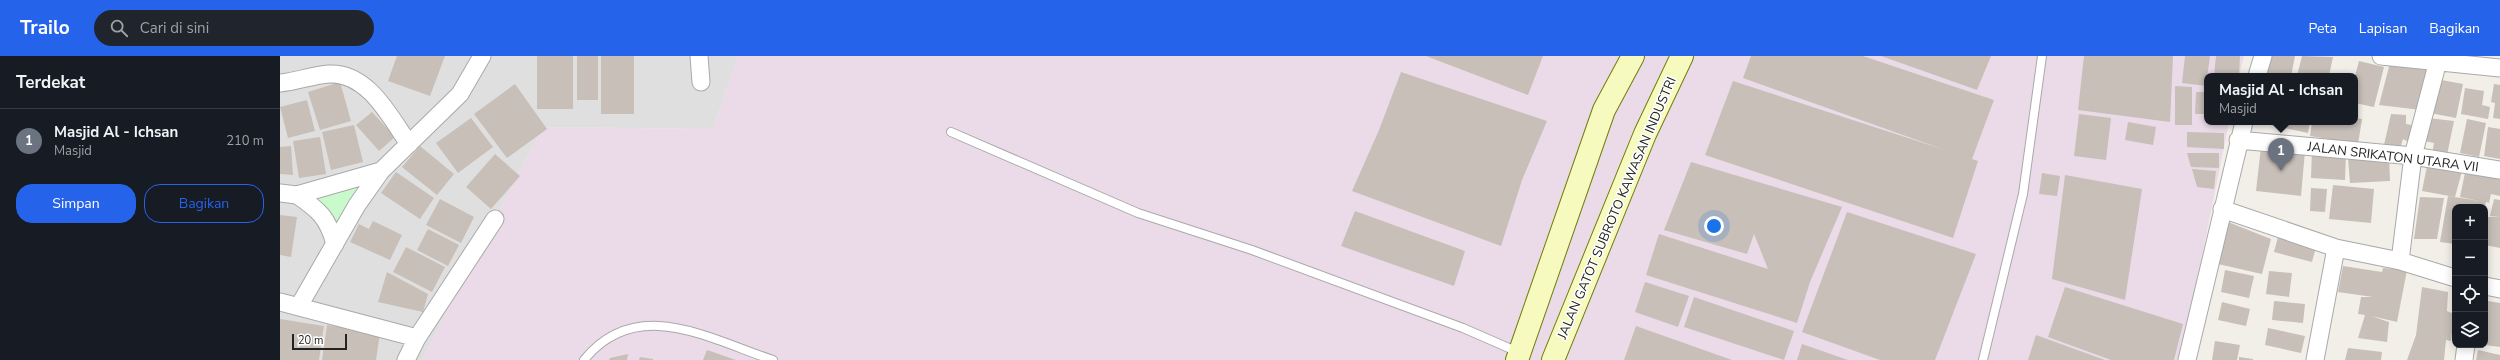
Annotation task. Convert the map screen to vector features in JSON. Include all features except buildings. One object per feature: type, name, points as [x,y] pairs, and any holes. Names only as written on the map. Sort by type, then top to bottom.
[{"type":"street","points":[[299,306],[357,205],[381,171],[460,94],[482,56]]},
{"type":"street","points":[[699,56],[701,82]]},
{"type":"street","points":[[1518,356],[1604,110],[1633,56]]},
{"type":"street","name":"JALAN GATOT SUBROTO KAWASAN INDUSTRI","points":[[1553,360],[1645,134],[1682,56]]},
{"type":"street","points":[[2258,73],[2263,56]]},
{"type":"street","points":[[2381,56],[2500,68]]},
{"type":"street","points":[[2400,262],[2413,156],[2438,61]]},
{"type":"street","points":[[280,83],[331,74],[343,74],[355,79],[367,88],[410,144]]},
{"type":"street","points":[[2187,360],[2238,140],[2243,125]]},
{"type":"street","name":"JALAN SRIKATON UTARA VII","points":[[2238,140],[2413,156],[2500,170]]},
{"type":"street","points":[[288,194],[381,171]]},
{"type":"street","points":[[288,194],[316,208],[327,221],[335,244]]},
{"type":"street","points":[[2222,209],[2336,248],[2400,262],[2452,277]]},
{"type":"street","points":[[406,360],[416,338],[495,219]]},
{"type":"street","points":[[2316,360],[2336,248]]},
{"type":"street","points":[[2488,287],[2500,289]]},
{"type":"street","points":[[280,302],[416,338]]},
{"type":"street","points":[[2464,360],[2466,348]]},
{"type":"lane","points":[[1983,360],[2023,194],[2042,56]]},
{"type":"lane","points":[[951,132],[1138,213],[1252,250],[1441,320],[1518,356]]},
{"type":"lane","points":[[584,360],[595,347],[622,330],[647,324],[679,328],[773,360]]},
{"type":"shaded area","points":[[280,56],[738,56],[713,129],[543,127],[422,360],[280,360]]},
{"type":"shaded area","points":[[738,56],[2244,56],[2240,73],[2204,73],[2204,125],[2228,125],[2181,360],[422,360],[543,127],[713,129]]},
{"type":"green space","points":[[373,175],[341,228],[308,199]]},
{"type":"place","name":"Masjid Al - Ichsan","points":[[2281,171]]}]
